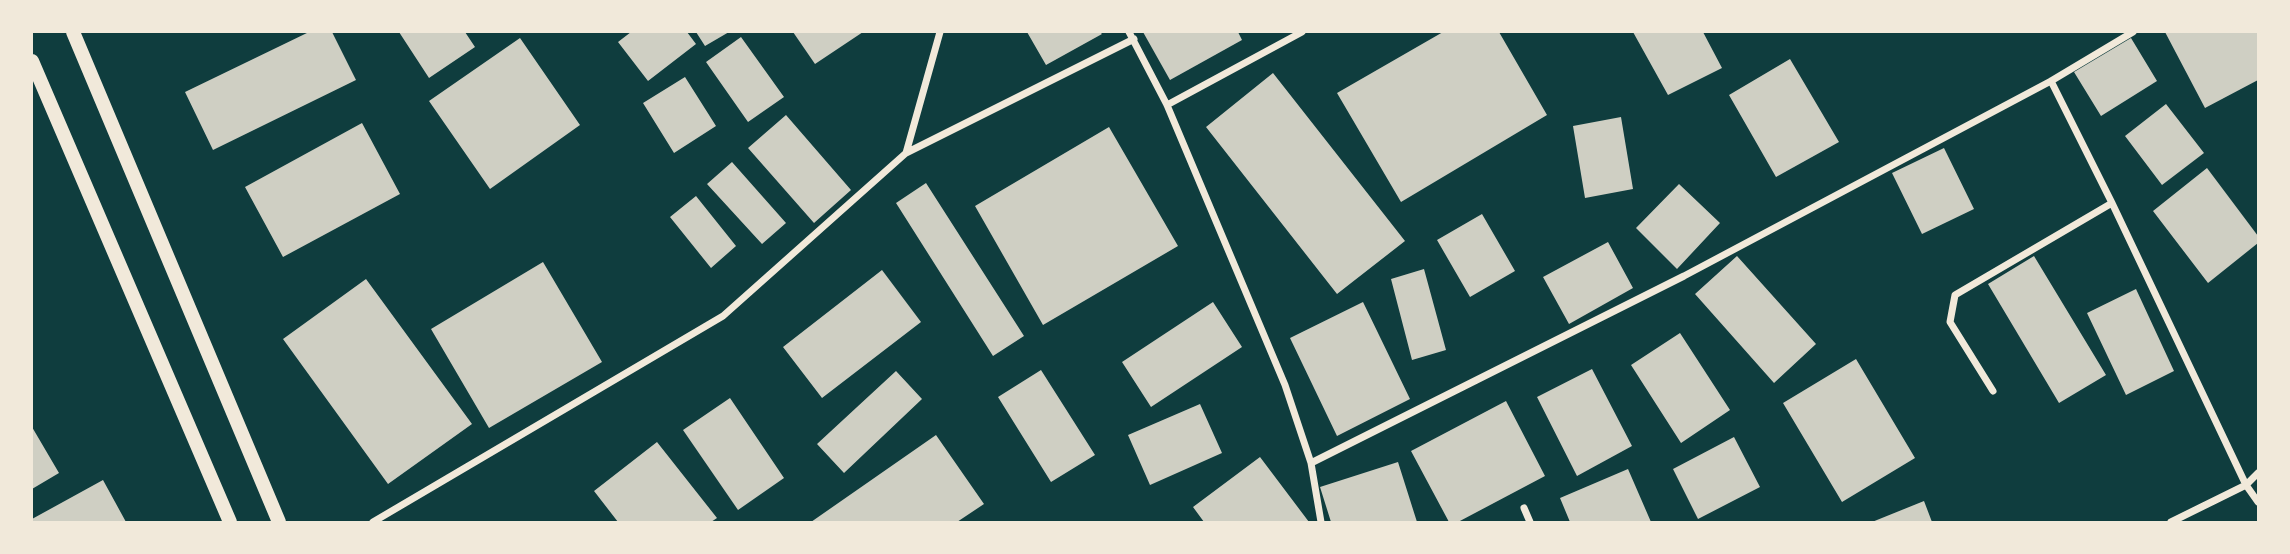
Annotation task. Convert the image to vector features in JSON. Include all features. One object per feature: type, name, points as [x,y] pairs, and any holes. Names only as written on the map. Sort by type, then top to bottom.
[{"type":"main road","points":[[73,32],[279,523]]},
{"type":"main road","points":[[32,61],[230,523]]},
{"type":"street","points":[[906,153],[940,32]]},
{"type":"street","points":[[1129,32],[1167,105],[1285,385],[1311,463],[1321,523]]},
{"type":"street","points":[[1167,105],[1302,32]]},
{"type":"street","points":[[1311,463],[1684,276],[2050,81],[2133,32]]},
{"type":"street","points":[[373,523],[723,316],[906,153],[1134,39]]},
{"type":"street","points":[[2050,81],[2112,203],[2246,485],[2259,502]]},
{"type":"street","points":[[1993,391],[1950,322],[1955,295],[2112,203]]},
{"type":"street","points":[[2171,523],[2246,485],[2259,473]]},
{"type":"street","points":[[1524,508],[1530,523]]},
{"type":"building","points":[[309,32],[332,32],[356,80],[213,150],[185,92]]},
{"type":"building","points":[[399,32],[465,32],[475,47],[429,78]]},
{"type":"building","points":[[631,32],[687,32],[696,44],[648,81],[618,42]]},
{"type":"building","points":[[696,32],[729,32],[705,46]]},
{"type":"building","points":[[793,32],[863,32],[815,64]]},
{"type":"building","points":[[1027,32],[1100,32],[1102,34],[1046,65]]},
{"type":"building","points":[[1143,32],[1238,32],[1242,40],[1170,80]]},
{"type":"building","points":[[1443,32],[1499,32],[1547,115],[1401,202],[1337,93]]},
{"type":"building","points":[[1633,32],[1703,32],[1722,68],[1668,95]]},
{"type":"building","points":[[2165,32],[2258,32],[2258,80],[2205,108]]},
{"type":"building","points":[[741,37],[784,97],[748,122],[706,62]]},
{"type":"building","points":[[520,38],[580,125],[490,189],[429,101]]},
{"type":"building","points":[[2131,38],[2157,81],[2101,116],[2074,72]]},
{"type":"building","points":[[1790,59],[1839,142],[1776,177],[1729,95]]},
{"type":"building","points":[[1273,73],[1405,241],[1337,294],[1206,127]]},
{"type":"building","points":[[685,77],[716,126],[674,153],[643,103]]},
{"type":"building","points":[[2166,104],[2204,153],[2162,185],[2125,136]]},
{"type":"building","points":[[786,115],[851,190],[814,223],[748,148]]},
{"type":"building","points":[[1621,117],[1633,189],[1585,198],[1573,126]]},
{"type":"building","points":[[362,123],[400,194],[283,257],[245,187]]},
{"type":"building","points":[[1109,127],[1178,246],[1043,325],[975,206]]},
{"type":"building","points":[[1944,148],[1974,209],[1922,234],[1892,173]]},
{"type":"building","points":[[732,162],[786,223],[762,244],[707,184]]},
{"type":"building","points":[[2207,168],[2258,236],[2258,243],[2208,283],[2153,211]]},
{"type":"building","points":[[926,183],[1024,336],[993,356],[896,203]]},
{"type":"building","points":[[1679,184],[1720,223],[1677,269],[1636,228]]},
{"type":"building","points":[[696,196],[736,246],[711,268],[670,217]]},
{"type":"building","points":[[1482,214],[1515,271],[1470,297],[1437,240]]},
{"type":"building","points":[[1608,242],[1633,288],[1569,324],[1543,277]]},
{"type":"building","points":[[1737,256],[1816,344],[1774,383],[1695,294]]},
{"type":"building","points":[[2034,256],[2106,375],[2059,403],[1988,284]]},
{"type":"building","points":[[543,262],[602,362],[489,428],[431,329]]},
{"type":"building","points":[[1424,269],[1446,350],[1412,360],[1391,279]]},
{"type":"building","points":[[882,270],[921,322],[822,398],[783,347]]},
{"type":"building","points":[[366,279],[472,424],[388,484],[283,339]]},
{"type":"building","points":[[2136,289],[2174,371],[2126,395],[2087,313]]},
{"type":"building","points":[[1213,302],[1242,347],[1151,407],[1122,362]]},
{"type":"building","points":[[1363,302],[1410,399],[1337,436],[1290,338]]},
{"type":"building","points":[[1680,333],[1730,410],[1681,443],[1631,365]]},
{"type":"building","points":[[1856,359],[1915,458],[1842,502],[1783,403]]},
{"type":"building","points":[[1592,369],[1632,446],[1577,476],[1537,397]]},
{"type":"building","points":[[1041,370],[1095,455],[1051,482],[998,397]]},
{"type":"building","points":[[896,371],[922,399],[844,473],[817,444]]},
{"type":"building","points":[[730,398],[784,478],[738,510],[683,430]]},
{"type":"building","points":[[1506,401],[1545,476],[1458,522],[1449,522],[1411,451]]},
{"type":"building","points":[[1200,404],[1222,453],[1150,485],[1128,435]]},
{"type":"building","points":[[32,427],[59,473],[32,489]]},
{"type":"building","points":[[936,435],[984,504],[957,522],[811,522]]},
{"type":"building","points":[[1734,437],[1760,487],[1698,519],[1673,469]]},
{"type":"building","points":[[657,442],[717,518],[711,522],[618,522],[594,491]]},
{"type":"building","points":[[1260,457],[1309,522],[1204,522],[1193,507]]},
{"type":"building","points":[[1398,462],[1417,522],[1331,522],[1320,487]]},
{"type":"building","points":[[1628,469],[1651,522],[1570,522],[1560,498]]},
{"type":"building","points":[[103,480],[126,522],[32,522],[32,519]]},
{"type":"building","points":[[1924,501],[1932,522],[1872,522]]}]
